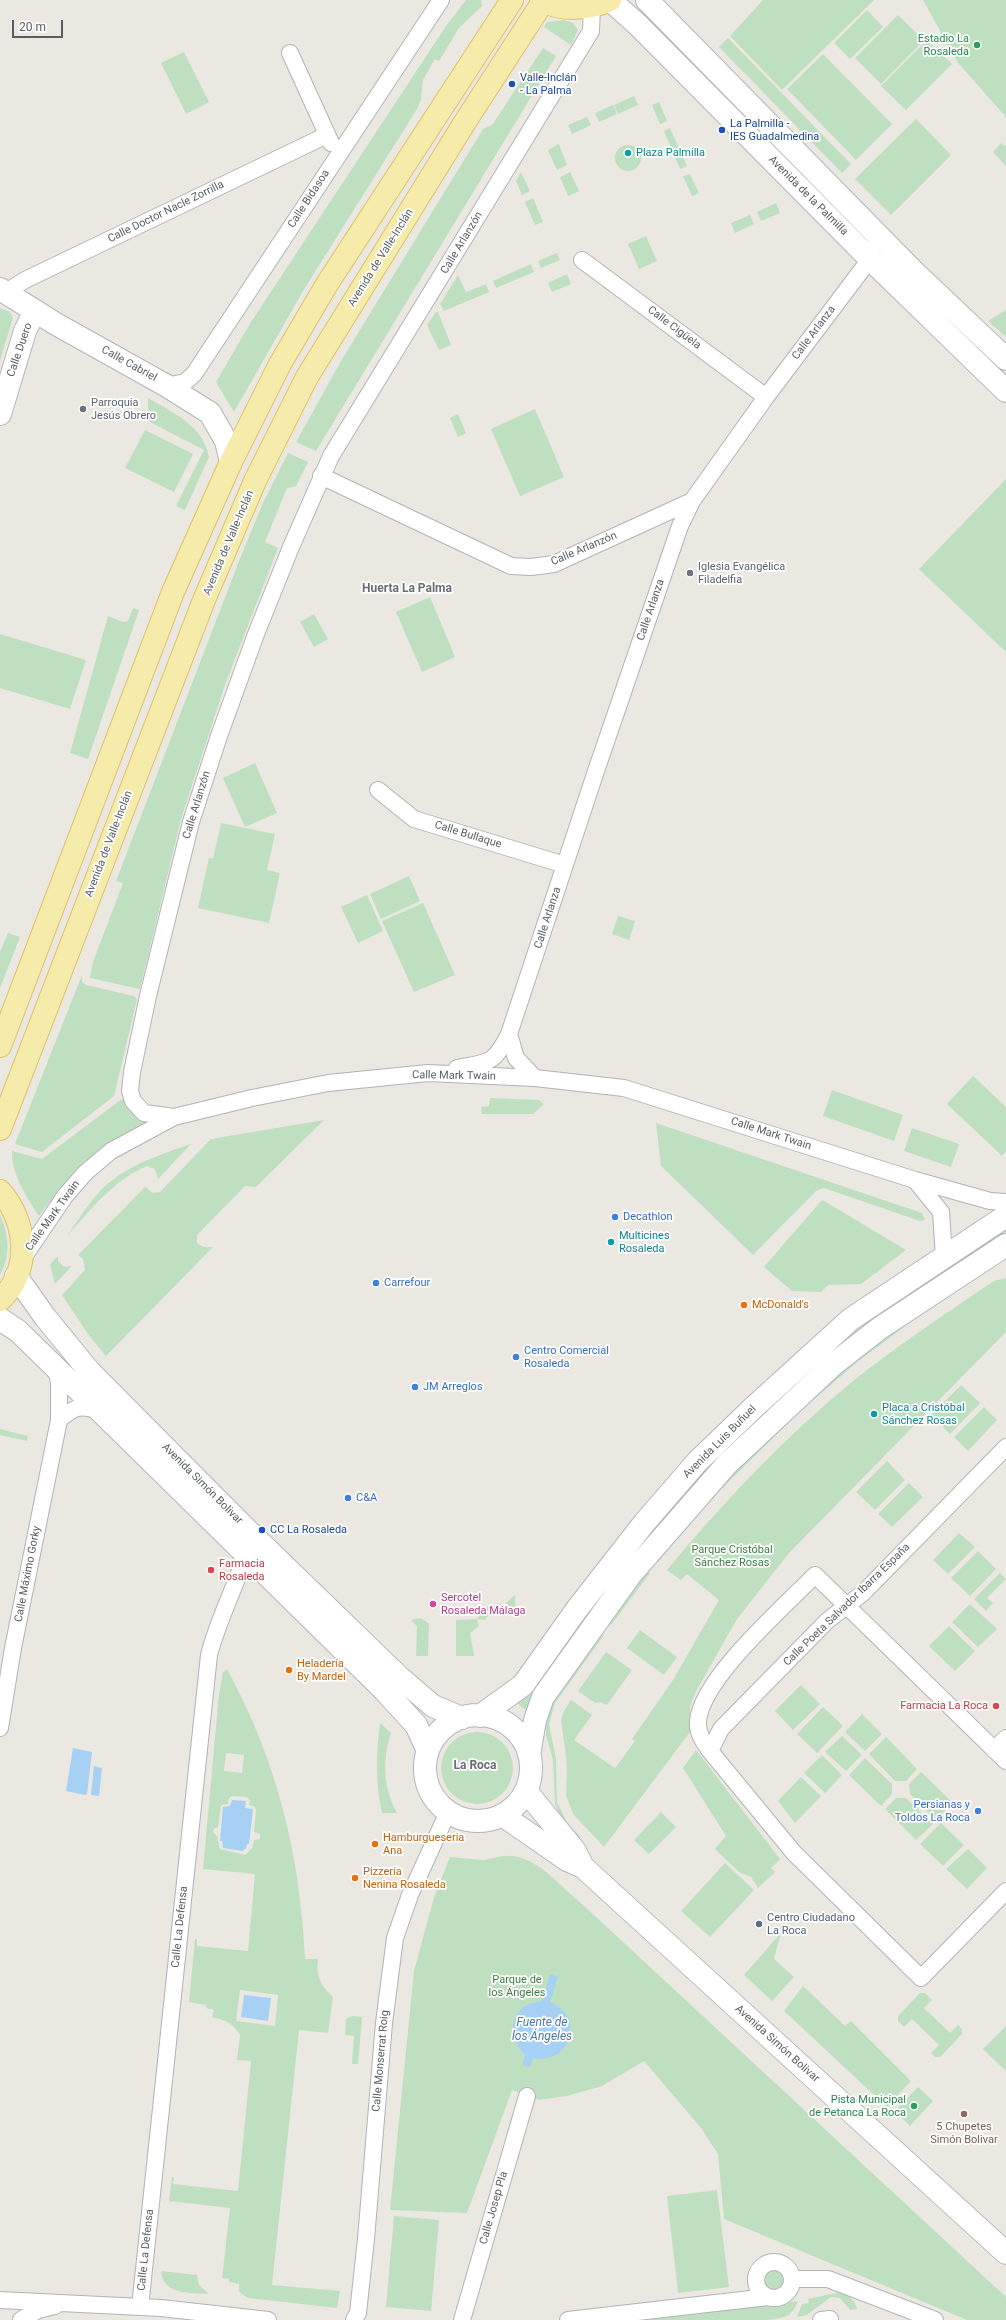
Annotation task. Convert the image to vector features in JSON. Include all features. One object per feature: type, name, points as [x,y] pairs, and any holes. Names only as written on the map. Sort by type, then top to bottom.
[{"type":"main road","points":[[0,1046],[173,592],[231,462],[280,364],[327,284],[512,0]]},
{"type":"main road","points":[[543,0],[566,8],[604,2]]},
{"type":"main road","name":"Avenida de Valle-Inclán","points":[[0,1129],[204,600],[256,481],[312,371],[465,122],[543,0]]},
{"type":"main road","name":"Avenida de la Palmilla","points":[[647,0],[873,230],[1006,359]]},
{"type":"main road","name":"Avenida de la Palmilla","points":[[604,2],[638,25],[1006,392]]},
{"type":"main road","name":"Calle Cabriel","points":[[3,291],[35,311],[167,386],[210,413],[226,441],[231,462]]},
{"type":"main road","name":"Calle Duero","points":[[0,414],[25,331],[35,311]]},
{"type":"main road","points":[[0,1191],[9,1201],[18,1218],[23,1237],[19,1269],[0,1300]]},
{"type":"main road","name":"Avenida Luis Buñuel","points":[[471,1717],[523,1685],[581,1603],[645,1522],[697,1462],[753,1408],[851,1319],[1006,1216]]},
{"type":"main road","name":"Avenida Luis Buñuel","points":[[529,1755],[535,1720],[542,1697],[632,1574],[710,1482],[784,1409],[834,1363],[880,1328],[1000,1252]]},
{"type":"main road","name":"Avenida Simón Bolivar","points":[[19,1269],[45,1317],[90,1372],[242,1524],[398,1676],[433,1706],[471,1717]]},
{"type":"main road","name":"Avenida Simón Bolivar","points":[[0,1319],[18,1331],[56,1368],[246,1554],[416,1725],[428,1751]]},
{"type":"main road","points":[[471,1717],[497,1719],[511,1727],[522,1740],[529,1755],[530,1773],[526,1791],[520,1801],[502,1815],[480,1821],[468,1820],[448,1812],[435,1800],[427,1785],[425,1768],[428,1751],[441,1731],[471,1717]]},
{"type":"main road","name":"Avenida Simón Bolivar","points":[[526,1791],[575,1851],[583,1867]]},
{"type":"main road","name":"Avenida Simón Bolivar","points":[[502,1815],[567,1860],[583,1867],[1006,2254]]},
{"type":"street","name":"Calle Bidasoa","points":[[167,386],[185,382],[194,374],[440,0]]},
{"type":"street","name":"Calle Arlanzón","points":[[174,1117],[144,1112],[133,1101],[130,1091],[148,996],[191,822],[218,736],[262,619],[321,476],[331,456],[591,31],[604,2]]},
{"type":"street","points":[[290,53],[327,135],[338,155]]},
{"type":"street","name":"Calle Doctor Nacle Zorrilla","points":[[3,291],[327,135]]},
{"type":"street","points":[[870,258],[873,230]]},
{"type":"street","name":"Calle Arlanza","points":[[428,1074],[487,1063],[501,1051],[509,1034],[670,554],[692,501],[766,397],[870,258]]},
{"type":"street","name":"Calle Cigüela","points":[[582,260],[766,397]]},
{"type":"street","name":"Calle Arlanzón","points":[[321,476],[511,566],[531,567],[554,564],[692,501]]},
{"type":"street","name":"Calle Bullaque","points":[[378,790],[414,819],[565,865]]},
{"type":"street","points":[[509,1034],[516,1058],[535,1078]]},
{"type":"street","name":"Calle Mark Twain","points":[[19,1269],[65,1196],[85,1173],[111,1151],[174,1117],[252,1098],[328,1084],[428,1074],[535,1078],[624,1088],[915,1180],[990,1201],[1006,1202]]},
{"type":"street","points":[[915,1180],[941,1212],[944,1257]]},
{"type":"street","name":"Calle Máximo Gorky","points":[[0,1728],[13,1648],[58,1420],[59,1382],[56,1368]]},
{"type":"street","points":[[58,1420],[70,1410],[82,1406],[100,1411]]},
{"type":"street","name":"Calle Poeta Salvador Ibarra España","points":[[710,1751],[721,1729],[827,1621],[847,1607],[1006,1447]]},
{"type":"street","name":"Calle La Defensa","points":[[140,2307],[209,1655],[217,1624],[235,1588],[246,1554]]},
{"type":"street","points":[[1006,1761],[815,1575],[727,1666],[701,1707],[698,1721],[700,1736],[710,1751],[794,1853],[921,1978],[1006,1891]]},
{"type":"street","points":[[701,1707],[705,1716],[721,1729]]},
{"type":"street","points":[[994,1750],[1006,1738]]},
{"type":"street","name":"Calle Monserrat Roig","points":[[354,2320],[358,2313],[366,2239],[384,2022],[395,1938],[410,1895],[448,1812]]},
{"type":"street","name":"Calle Josep Pla","points":[[462,2320],[527,2096]]},
{"type":"street","points":[[568,2320],[768,2297],[777,2298],[785,2294],[791,2288],[792,2279],[788,2269],[779,2263],[768,2263],[760,2270],[756,2280],[760,2290],[768,2297]]},
{"type":"street","points":[[792,2279],[828,2279],[935,2320]]},
{"type":"street","points":[[4,2300],[22,2320],[38,2310],[66,2303]]},
{"type":"street","points":[[4,2300],[140,2307],[166,2314],[268,2320]]},
{"type":"green space","points":[[466,0],[481,0],[482,6],[459,28],[439,61],[435,59],[423,80],[421,99],[417,109],[303,291],[234,412],[216,382],[251,322],[446,26]]},
{"type":"green space","points":[[763,0],[874,0],[782,90],[730,36]]},
{"type":"green space","name":"Estadio La Rosaleda","points":[[923,0],[1006,0],[1006,117],[958,63]]},
{"type":"green space","points":[[867,10],[883,27],[850,59],[834,43]]},
{"type":"green space","points":[[898,15],[924,40],[881,84],[855,58]]},
{"type":"green space","points":[[564,20],[573,23],[578,30],[571,45],[544,27],[547,22]]},
{"type":"green space","points":[[654,21],[861,230],[857,234],[650,25]]},
{"type":"green space","points":[[728,38],[851,164],[842,173],[719,47]]},
{"type":"green space","points":[[927,40],[952,64],[906,110],[881,86]]},
{"type":"green space","points":[[543,48],[556,56],[316,451],[296,442],[341,361],[483,129],[492,125]]},
{"type":"green space","points":[[184,52],[209,102],[186,114],[161,63]]},
{"type":"green space","points":[[823,54],[892,124],[856,160],[787,89]]},
{"type":"green space","points":[[634,96],[638,105],[618,114],[614,105]]},
{"type":"green space","points":[[659,102],[667,121],[660,124],[652,105]]},
{"type":"green space","points":[[613,105],[617,114],[599,122],[595,113]]},
{"type":"green space","points":[[587,117],[591,125],[572,134],[568,125]]},
{"type":"green space","points":[[916,119],[951,155],[891,215],[855,179]]},
{"type":"green space","points":[[670,128],[687,166],[680,169],[664,131]]},
{"type":"green space","points":[[1001,143],[1004,146],[1006,145],[1006,166],[993,152]]},
{"type":"green space","points":[[559,144],[567,165],[557,170],[548,150]]},
{"type":"green space","points":[[628,145],[637,149],[641,158],[637,167],[628,171],[619,167],[615,158],[619,149]]},
{"type":"green space","points":[[521,172],[530,191],[522,195],[516,181]]},
{"type":"green space","points":[[570,172],[579,191],[568,196],[560,177]]},
{"type":"green space","points":[[690,174],[699,193],[692,196],[683,176]]},
{"type":"green space","points":[[533,198],[543,222],[535,225],[525,202]]},
{"type":"green space","points":[[776,203],[780,213],[761,221],[757,212]]},
{"type":"green space","points":[[750,215],[754,224],[735,233],[731,223]]},
{"type":"green space","points":[[646,236],[657,261],[639,269],[628,244]]},
{"type":"green space","points":[[557,253],[560,260],[541,268],[538,261]]},
{"type":"green space","points":[[531,264],[534,272],[496,288],[493,281]]},
{"type":"green space","points":[[567,274],[571,284],[552,292],[548,283]]},
{"type":"green space","points":[[458,275],[466,292],[486,284],[489,292],[444,311],[440,304]]},
{"type":"green space","points":[[0,308],[10,312],[13,318],[0,360]]},
{"type":"green space","points":[[1006,310],[1006,337],[988,321]]},
{"type":"green space","points":[[436,312],[438,312],[451,345],[439,350],[427,325]]},
{"type":"green space","points":[[148,398],[186,421],[194,428],[206,446],[209,457],[185,510],[176,506],[204,450],[148,421]]},
{"type":"green space","points":[[535,409],[564,477],[520,496],[491,429]]},
{"type":"green space","points":[[458,414],[466,433],[458,437],[450,418]]},
{"type":"green space","points":[[145,430],[193,454],[174,492],[125,468]]},
{"type":"green space","points":[[288,453],[308,462],[296,486],[287,488],[265,542],[278,548],[226,682],[181,819],[140,989],[90,978],[93,962],[123,883],[116,881],[239,561],[262,505]]},
{"type":"green space","points":[[1006,479],[1006,652],[919,569]]},
{"type":"green space","points":[[430,597],[455,657],[422,672],[396,612]]},
{"type":"green space","points":[[133,608],[139,610],[88,759],[70,753],[108,616],[123,622],[128,621]]},
{"type":"green space","points":[[314,614],[328,639],[314,647],[300,622]]},
{"type":"green space","points":[[0,634],[86,660],[70,709],[0,688]]},
{"type":"green space","points":[[255,763],[277,813],[245,827],[223,778]]},
{"type":"green space","points":[[221,823],[275,834],[267,870],[280,873],[269,923],[198,908],[209,858],[213,859]]},
{"type":"green space","points":[[409,876],[420,901],[381,919],[370,894]]},
{"type":"green space","points":[[367,895],[383,931],[358,943],[341,907]]},
{"type":"green space","points":[[423,903],[455,975],[414,992],[382,921]]},
{"type":"green space","points":[[618,916],[635,921],[629,940],[612,934]]},
{"type":"green space","points":[[8,933],[20,937],[0,988],[0,952]]},
{"type":"green space","points":[[82,975],[82,982],[86,985],[134,996],[137,999],[114,1096],[42,1152],[15,1144]]},
{"type":"green space","points":[[973,1076],[1006,1107],[1006,1151],[1002,1156],[947,1104]]},
{"type":"green space","points":[[832,1090],[903,1115],[894,1141],[823,1116]]},
{"type":"green space","points":[[126,1096],[151,1121],[117,1139],[89,1161],[63,1186],[39,1216],[17,1176],[12,1159],[12,1151],[42,1159]]},
{"type":"green space","points":[[490,1098],[539,1100],[544,1104],[533,1114],[482,1114],[481,1107],[489,1106]]},
{"type":"green space","points":[[324,1120],[256,1187],[245,1186],[197,1235],[197,1243],[203,1247],[213,1247],[106,1356],[88,1334],[62,1295],[85,1270],[83,1259],[78,1255],[145,1187],[153,1193],[160,1192],[211,1139]]},
{"type":"green space","points":[[656,1123],[922,1213],[925,1220],[920,1221],[824,1188],[816,1191],[753,1255],[661,1166]]},
{"type":"green space","points":[[912,1128],[959,1144],[951,1167],[904,1151]]},
{"type":"green space","points":[[191,1144],[158,1179],[155,1169],[147,1166],[135,1172],[113,1187],[67,1236],[94,1198],[114,1179],[145,1161]]},
{"type":"green space","points":[[822,1200],[906,1250],[861,1284],[828,1285],[821,1292],[792,1291],[764,1267]]},
{"type":"green space","points":[[0,1215],[8,1245],[4,1268],[0,1275]]},
{"type":"green space","points":[[1006,1227],[1006,1233],[938,1278],[782,1399],[778,1395],[874,1316]]},
{"type":"green space","points":[[58,1256],[58,1261],[64,1267],[72,1266],[55,1284],[50,1264]]},
{"type":"green space","points":[[990,1269],[911,1322],[861,1359],[798,1413],[796,1410],[894,1330],[973,1276]]},
{"type":"green space","name":"Parque Cristóbal Sánchez Rosas","points":[[1006,1278],[1006,1332],[789,1553],[737,1619],[695,1693],[690,1706],[690,1732],[604,1847],[573,1814],[566,1795],[567,1764],[561,1720],[564,1711],[571,1700],[592,1715],[574,1740],[615,1768],[635,1741],[632,1739],[673,1680],[719,1600],[687,1574],[681,1580],[667,1570],[704,1526],[763,1463],[826,1404],[866,1371],[929,1325],[994,1281]]},
{"type":"green space","points":[[961,1385],[980,1403],[950,1434],[931,1415]]},
{"type":"green space","points":[[769,1403],[772,1407],[592,1614],[588,1611],[675,1500]]},
{"type":"green space","points":[[984,1407],[997,1420],[968,1451],[954,1437]]},
{"type":"green space","points":[[784,1421],[787,1424],[703,1507],[658,1562],[655,1560],[700,1505]]},
{"type":"green space","points":[[0,1429],[28,1436],[27,1441],[0,1435]]},
{"type":"green space","points":[[887,1461],[905,1480],[875,1510],[856,1492]]},
{"type":"green space","points":[[909,1483],[923,1497],[892,1527],[878,1514]]},
{"type":"green space","points":[[959,1533],[975,1547],[948,1574],[933,1560]]},
{"type":"green space","points":[[978,1551],[996,1569],[970,1596],[951,1578]]},
{"type":"green space","points":[[647,1570],[650,1573],[611,1625],[608,1623]]},
{"type":"green space","points":[[1000,1573],[1006,1579],[987,1598],[993,1603],[986,1611],[974,1599]]},
{"type":"green space","points":[[515,1595],[516,1613],[492,1610],[485,1620],[477,1619],[488,1606],[503,1606]]},
{"type":"green space","points":[[970,1604],[997,1629],[978,1647],[952,1622]]},
{"type":"green space","points":[[421,1618],[429,1624],[428,1656],[416,1656],[417,1626],[411,1620]]},
{"type":"green space","points":[[477,1619],[479,1626],[470,1633],[474,1656],[456,1656],[456,1620]]},
{"type":"green space","points":[[949,1626],[975,1651],[955,1671],[929,1646]]},
{"type":"green space","points":[[640,1630],[677,1657],[664,1675],[627,1648]]},
{"type":"green space","points":[[573,1632],[577,1635],[527,1711],[517,1703]]},
{"type":"green space","points":[[601,1633],[604,1635],[555,1703],[549,1724],[556,1759],[557,1802],[568,1824],[580,1836],[577,1838],[560,1816],[555,1804],[553,1760],[546,1735],[546,1724],[551,1701]]},
{"type":"green space","points":[[606,1652],[632,1670],[607,1705],[600,1702],[595,1703],[578,1691]]},
{"type":"green space","points":[[227,1669],[260,1738],[283,1809],[298,1882],[305,1959],[318,1959],[318,1975],[322,1984],[333,1997],[328,2033],[299,2030],[272,2285],[340,2291],[337,2308],[248,2298],[239,2292],[239,2284],[229,2282],[229,2279],[222,2278],[230,2208],[169,2201],[172,2177],[174,2177],[173,2184],[238,2191],[251,2061],[237,2060],[240,2035],[231,2025],[225,2021],[212,2017],[214,2010],[206,2008],[206,2005],[189,2002],[195,1939],[197,1939],[197,1946],[248,1951],[255,1874],[203,1869],[219,1694],[223,1672]],"holes":[[[226,1753],[244,1755],[242,1773],[224,1771]],[[232,1796],[247,1797],[250,1801],[249,1805],[254,1806],[256,1810],[254,1832],[260,1834],[260,1839],[254,1840],[252,1848],[245,1855],[220,1849],[217,1836],[213,1832],[214,1829],[218,1827],[221,1805],[228,1804],[229,1798]],[[240,1990],[278,1995],[275,2026],[236,2021]]]},
{"type":"green space","points":[[801,1685],[820,1704],[793,1730],[775,1711]]},
{"type":"green space","points":[[823,1707],[843,1726],[817,1753],[797,1734]]},
{"type":"green space","points":[[862,1714],[882,1734],[865,1751],[845,1732]]},
{"type":"green space","points":[[380,1723],[391,1733],[386,1754],[385,1774],[392,1803],[397,1813],[382,1813],[378,1790],[377,1768]]},
{"type":"green space","points":[[470,1732],[484,1732],[491,1734],[503,1742],[511,1754],[513,1768],[511,1782],[503,1794],[491,1802],[484,1804],[470,1804],[463,1802],[451,1794],[443,1782],[441,1775],[441,1761],[443,1754],[451,1742],[463,1734]]},
{"type":"green space","points":[[842,1736],[862,1755],[846,1771],[825,1752]]},
{"type":"green space","points":[[886,1737],[917,1769],[906,1781],[895,1781],[869,1754]]},
{"type":"green space","points":[[696,1750],[780,1859],[771,1868],[775,1872],[758,1888],[751,1877],[739,1872],[715,1849],[726,1836],[683,1768]]},
{"type":"green space","points":[[822,1755],[842,1775],[825,1793],[804,1773]]},
{"type":"green space","points":[[865,1758],[892,1784],[892,1794],[881,1806],[849,1775]]},
{"type":"green space","points":[[921,1772],[953,1803],[936,1820],[910,1794],[909,1784]]},
{"type":"green space","points":[[801,1777],[821,1796],[795,1823],[778,1801]]},
{"type":"green space","points":[[896,1798],[906,1798],[933,1824],[916,1840],[885,1809]]},
{"type":"green space","points":[[661,1812],[676,1827],[649,1854],[634,1840]]},
{"type":"green space","points":[[941,1823],[964,1845],[943,1866],[920,1844]]},
{"type":"green space","points":[[968,1849],[987,1868],[967,1889],[946,1869]]},
{"type":"green space","name":"Parque de los Ángeles","points":[[503,1856],[515,1856],[536,1865],[582,1904],[1006,2297],[1006,2320],[967,2320],[724,2219],[718,2154],[701,2128],[644,2061],[602,2086],[567,2096],[539,2100],[512,2090],[467,2213],[390,2210],[414,1971],[434,1897],[450,1857],[484,1860]]},
{"type":"green space","points":[[725,1863],[754,1890],[710,1937],[681,1911]]},
{"type":"green space","points":[[781,1933],[774,1959],[794,1977],[772,2001],[744,1975]]},
{"type":"green space","points":[[803,1986],[845,2026],[851,2021],[911,2081],[887,2107],[784,2011]]},
{"type":"green space","points":[[920,1993],[925,1993],[932,2000],[924,2008],[950,2033],[958,2025],[962,2029],[962,2034],[940,2057],[935,2057],[931,2053],[939,2045],[912,2019],[904,2027],[898,2021],[898,2016]]},
{"type":"green space","points":[[352,2016],[362,2017],[358,2064],[352,2064],[354,2036],[345,2035],[346,2019]]},
{"type":"green space","points":[[1006,2026],[1006,2071],[983,2049]]},
{"type":"green space","name":"Pista Municipal de Petanca La Roca","points":[[918,2087],[933,2101],[910,2126],[895,2111]]},
{"type":"green space","points":[[717,2190],[729,2287],[678,2293],[667,2196]]},
{"type":"green space","points":[[394,2216],[439,2220],[431,2311],[386,2307]]},
{"type":"green space","points":[[774,2269],[782,2272],[785,2280],[782,2288],[774,2291],[766,2288],[763,2280],[766,2272]]},
{"type":"green space","points":[[161,2271],[197,2275],[199,2285],[209,2294],[187,2293],[172,2289],[163,2279]]},
{"type":"green space","points":[[841,2292],[852,2299],[857,2309],[850,2310],[840,2298],[831,2297],[807,2315],[797,2317],[802,2304],[809,2303],[808,2299]]},
{"type":"green space","points":[[798,2301],[796,2307],[790,2314],[778,2319],[633,2320]]},
{"type":"water","points":[[73,1748],[92,1752],[87,1794],[85,1795],[66,1791]]},
{"type":"water","points":[[94,1766],[102,1768],[99,1796],[91,1795]]},
{"type":"water","points":[[232,1800],[246,1801],[245,1808],[253,1809],[249,1844],[247,1844],[243,1851],[223,1848],[222,1841],[220,1841],[223,1807],[230,1806]]},
{"type":"water","name":"Fuente de los Ángeles","points":[[550,1974],[558,1977],[550,2002],[561,2008],[568,2017],[570,2028],[569,2038],[565,2047],[557,2054],[546,2058],[533,2058],[530,2067],[522,2065],[525,2055],[518,2047],[514,2038],[514,2021],[517,2014],[523,2007],[542,2001]]},
{"type":"water","points":[[244,1995],[271,1998],[268,2021],[241,2017]]},
{"type":"place","name":"Estadio La Rosaleda","points":[[977,45]]},
{"type":"place","name":"Valle-Inclán - La Palma","points":[[512,84]]},
{"type":"place","name":"La Palmilla - IES Guadalmedina","points":[[722,130]]},
{"type":"place","name":"Plaza Palmilla","points":[[628,153]]},
{"type":"place","name":"Parroquia Jesús Obrero","points":[[83,409]]},
{"type":"place","name":"Iglesia Evangélica Filadelfia","points":[[690,573]]},
{"type":"place","name":"Decathlon","points":[[615,1217]]},
{"type":"place","name":"Multicines Rosaleda","points":[[611,1242]]},
{"type":"place","name":"Carrefour","points":[[376,1283]]},
{"type":"place","name":"McDonald's","points":[[744,1305]]},
{"type":"place","name":"Centro Comercial Rosaleda","points":[[516,1357]]},
{"type":"place","name":"JM Arreglos","points":[[415,1387]]},
{"type":"place","name":"Placa a Cristóbal Sánchez Rosas","points":[[874,1414]]},
{"type":"place","name":"C&A","points":[[348,1498]]},
{"type":"place","name":"CC La Rosaleda","points":[[262,1530]]},
{"type":"place","name":"Farmacia Rosaleda","points":[[211,1570]]},
{"type":"place","name":"Sercotel Rosaleda Málaga","points":[[433,1604]]},
{"type":"place","name":"Heladería By Mardel","points":[[289,1670]]},
{"type":"place","name":"Farmacia La Roca","points":[[996,1706]]},
{"type":"place","name":"Persianas y Toldos La Roca","points":[[978,1811]]},
{"type":"place","name":"Hamburgueseria Ana","points":[[375,1844]]},
{"type":"place","name":"Pizzería Nenina Rosaleda","points":[[355,1878]]},
{"type":"place","name":"Centro Ciudadano La Roca","points":[[759,1924]]},
{"type":"place","name":"Pista Municipal de Petanca La Roca","points":[[914,2106]]},
{"type":"place","name":"5 Chupetes Simón Bolivar","points":[[964,2114]]},
{"type":"district","name":"Huerta La Palma","points":[[407,589]]},
{"type":"district","name":"La Roca","points":[[475,1766]]}]
